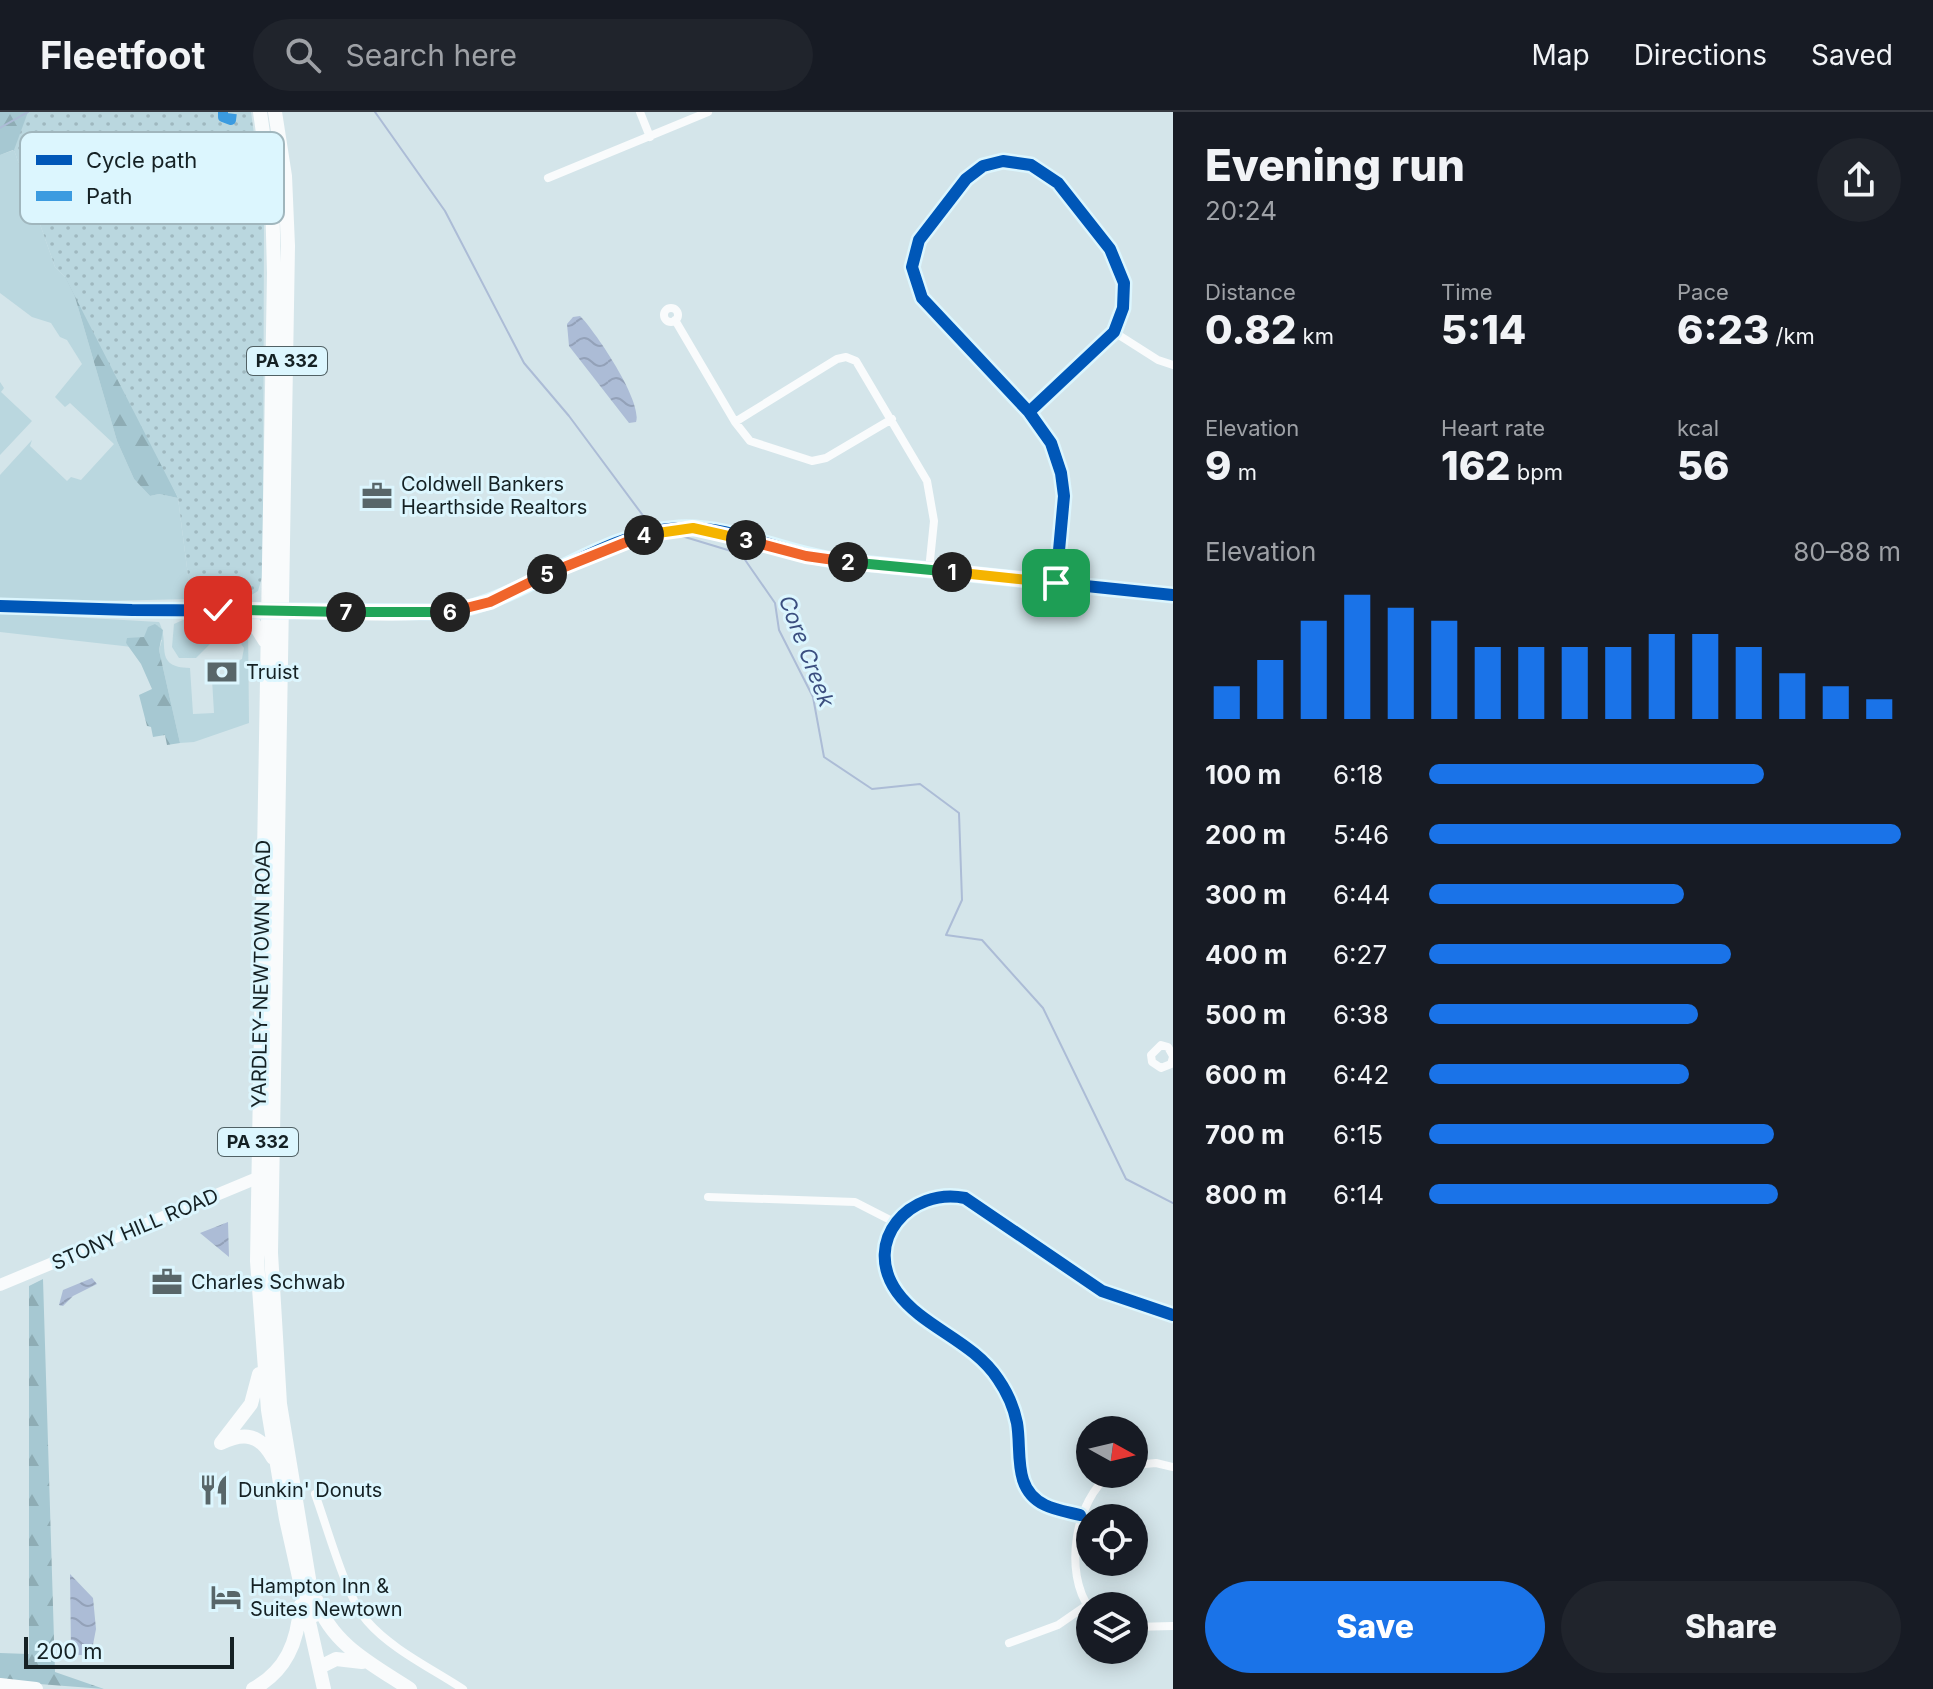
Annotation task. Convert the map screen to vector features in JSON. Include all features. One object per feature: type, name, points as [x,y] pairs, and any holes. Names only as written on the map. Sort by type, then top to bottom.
[{"type":"highway","name":"PA 332","points":[[260,112],[263,132]]},
{"type":"highway","name":"PA 332","points":[[275,112],[278,132]]},
{"type":"highway","name":"PA 332","points":[[276,611],[288,234],[284,170]]},
{"type":"highway","name":"PA 332","points":[[273,224],[276,611]]},
{"type":"highway","points":[[218,610],[253,622],[267,646]]},
{"type":"highway","name":"YARDLEY-NEWTOWN ROAD","points":[[276,611],[267,646],[264,1177],[280,1404],[324,1689]]},
{"type":"highway","name":"YARDLEY-NEWTOWN ROAD","points":[[276,611],[259,1294],[262,1352],[278,1468],[306,1587]]},
{"type":"highway","points":[[259,1294],[255,1318],[259,1375],[256,1393],[221,1443],[250,1435],[263,1442],[278,1468]]},
{"type":"highway","points":[[306,1587],[333,1632],[374,1666],[410,1689]]},
{"type":"highway","points":[[253,1689],[280,1668],[293,1647],[306,1587]]},
{"type":"highway","points":[[320,1667],[344,1658],[374,1666]]},
{"type":"highway","points":[[0,1685],[36,1689]]},
{"type":"street","points":[[640,112],[650,137]]},
{"type":"street","points":[[548,178],[708,112]]},
{"type":"street","points":[[1029,412],[1114,332],[1123,308],[1122,270],[1110,249],[1058,183],[1039,168],[1012,161],[983,166],[966,179],[919,240],[913,261],[914,280],[930,307],[1029,412],[1051,443],[1061,473],[1063,508],[1056,583]]},
{"type":"street","points":[[675,320],[735,422],[750,441],[812,461],[826,458],[892,419]]},
{"type":"street","points":[[1114,332],[1158,360],[1173,365]]},
{"type":"street","points":[[735,422],[846,357],[856,361],[920,465],[933,502],[929,570]]},
{"type":"street","points":[[0,606],[434,613],[474,607],[656,531],[671,528],[713,531],[806,556],[1173,595]]},
{"type":"street","name":"STONY HILL ROAD","points":[[0,1285],[264,1177]]},
{"type":"street","points":[[1076,1514],[1045,1505],[1031,1494],[1021,1476],[1015,1415],[999,1381],[981,1358],[909,1305],[894,1287],[886,1258],[896,1223],[910,1207],[930,1198],[954,1195],[971,1200],[1102,1291],[1173,1315]]},
{"type":"street","points":[[708,1197],[855,1202],[896,1223]]},
{"type":"street","points":[[1148,1464],[1173,1467]]},
{"type":"street","points":[[315,1494],[354,1600],[365,1619],[399,1647],[463,1689]]},
{"type":"street","points":[[1009,1643],[1058,1625],[1076,1614]]},
{"type":"street","points":[[1148,1627],[1173,1626]]},
{"type":"shaded area","points":[[28,112],[251,112],[254,132],[21,132]]},
{"type":"shaded area","points":[[20,134],[20,167],[14,150]]},
{"type":"shaded area","points":[[14,150],[20,167],[20,224],[40,224],[55,267],[65,277],[75,297],[117,441],[134,479],[150,496],[159,494],[178,498],[191,599],[57,602],[0,599],[0,475],[32,440],[30,446],[67,481],[71,477],[81,480],[114,444],[70,403],[65,407],[55,397],[82,364],[67,340],[60,337],[51,323],[32,317],[0,293],[0,155]]},
{"type":"shaded area","points":[[40,224],[264,224],[263,574],[258,591],[243,600],[191,599],[178,498],[65,277],[55,267]]},
{"type":"shaded area","points":[[0,382],[4,388],[1,392],[32,421],[0,455]]},
{"type":"shaded area","points":[[0,613],[159,622],[167,659],[178,667],[190,668],[193,714],[214,713],[212,679],[234,682],[235,663],[242,659],[244,648],[237,638],[216,638],[196,658],[179,658],[172,647],[174,624],[183,620],[243,621],[248,624],[249,723],[194,742],[180,743],[159,650],[162,640],[145,637],[126,643],[132,647],[0,632]]},
{"type":"green space","points":[[0,112],[111,112],[69,132],[20,132],[20,155],[13,150],[0,155]]},
{"type":"green space","points":[[77,274],[178,498],[159,494],[150,496],[134,479],[117,441],[75,297],[65,277]]},
{"type":"green space","points":[[155,624],[163,630],[159,650],[180,743],[167,745],[165,735],[153,737],[151,727],[147,726],[139,695],[152,689],[141,664],[126,643],[127,638],[144,637],[148,627]]},
{"type":"green space","points":[[43,1279],[55,1672],[104,1689],[0,1681],[0,1653],[29,1654],[29,1286]]},
{"type":"water","points":[[580,316],[607,351],[626,384],[636,412],[636,422],[629,423],[569,346],[567,324],[573,317]]},
{"type":"water","points":[[228,1222],[229,1257],[200,1233]]},
{"type":"water","points":[[92,1278],[97,1284],[73,1296],[63,1306],[59,1305],[63,1290]]},
{"type":"water","points":[[70,1574],[93,1598],[96,1629],[91,1655],[75,1655],[71,1649]]},
{"type":"waterway","name":"Core Creek","points":[[0,128],[28,112]]},
{"type":"waterway","name":"Core Creek","points":[[375,112],[445,211],[524,363],[569,416],[650,525]]},
{"type":"waterway","name":"Core Creek","points":[[675,534],[741,554],[775,603],[779,630],[813,697],[824,757],[872,789],[920,784],[959,813],[962,900],[946,935],[982,940],[1043,1008],[1126,1179],[1173,1203]]},
{"type":"marked path","points":[[223,112],[223,117],[231,120],[232,112]]},
{"type":"cycle path","points":[[1029,412],[1114,332],[1123,308],[1124,283],[1110,249],[1058,183],[1031,165],[1003,161],[983,166],[966,179],[919,240],[912,267],[922,298],[1029,412],[1051,443],[1061,473],[1064,496],[1056,583]]},
{"type":"cycle path","points":[[0,606],[451,612],[508,594],[622,541],[650,532],[679,528],[737,535],[833,560],[1173,595]]},
{"type":"cycle path","points":[[1076,1514],[1045,1505],[1027,1490],[1020,1469],[1017,1423],[1004,1389],[975,1354],[920,1315],[897,1292],[887,1273],[885,1254],[888,1237],[910,1209],[945,1197],[965,1198],[1102,1291],[1173,1315]]},
{"type":"place","name":"Coldwell Bankers Hearthside Realtors","points":[[377,496]]},
{"type":"place","name":"Truist","points":[[222,672]]},
{"type":"place","name":"Charles Schwab","points":[[167,1282]]},
{"type":"place","name":"Dunkin' Donuts","points":[[214,1490]]},
{"type":"place","name":"Hampton Inn & Suites Newtown","points":[[226,1597]]},
{"type":"route","points":[[218,610],[451,612],[490,602],[556,570],[640,536],[671,528],[729,534],[781,550],[833,560],[1056,583]]}]
